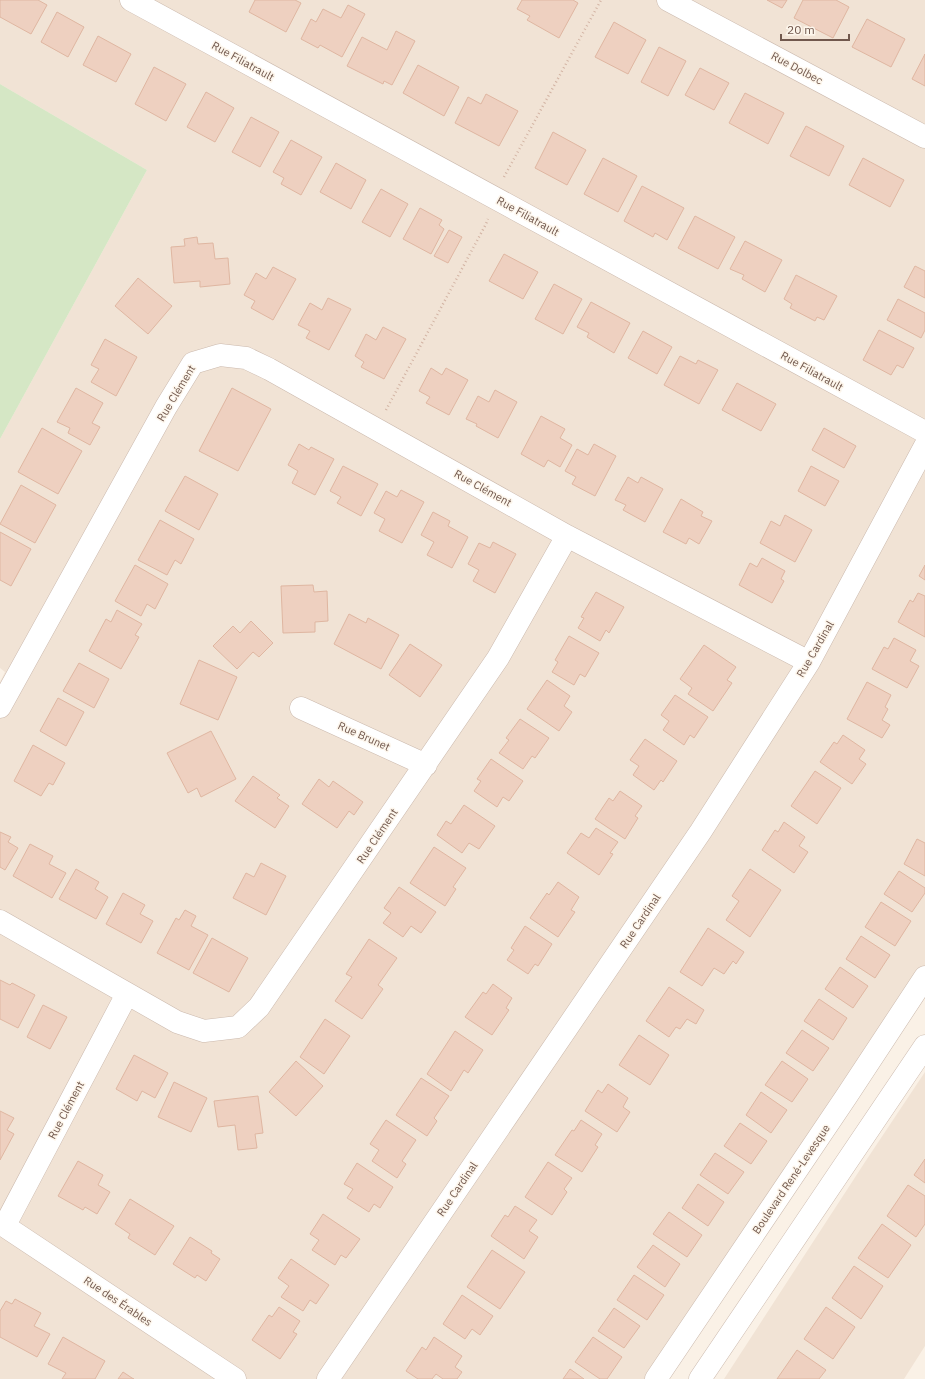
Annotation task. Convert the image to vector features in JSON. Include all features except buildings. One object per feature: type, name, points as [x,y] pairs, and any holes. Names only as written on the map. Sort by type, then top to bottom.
[{"type":"street","name":"Rue Filiatrault","points":[[131,0],[925,432]]},
{"type":"street","name":"Rue Dolbec","points":[[668,0],[925,137]]},
{"type":"street","name":"Rue Clément","points":[[0,708],[166,407],[193,363],[220,355],[246,358],[376,428],[567,536],[808,662]]},
{"type":"street","name":"Rue Cardinal","points":[[328,1379],[701,831],[808,662],[925,446]]},
{"type":"street","name":"Rue Clément","points":[[0,921],[177,1022],[204,1031],[238,1027],[259,1007],[498,658],[567,536]]},
{"type":"street","name":"Rue Brunet","points":[[301,708],[426,764]]},
{"type":"street","name":"Boulevard René-Levesque","points":[[656,1379],[925,977]]},
{"type":"street","name":"Rue Clément","points":[[2,1224],[127,994]]},
{"type":"street","points":[[700,1379],[925,1046]]},
{"type":"street","name":"Rue des Érables","points":[[2,1224],[235,1379]]},
{"type":"shaded area","points":[[0,0],[925,0],[925,972],[647,1379],[0,1379],[0,682],[5,672],[0,668],[0,439],[147,170],[0,84]]},
{"type":"shaded area","points":[[925,1072],[925,1346],[904,1379],[724,1379],[865,1162]]},
{"type":"green space","points":[[0,84],[147,170],[0,439]]}]
